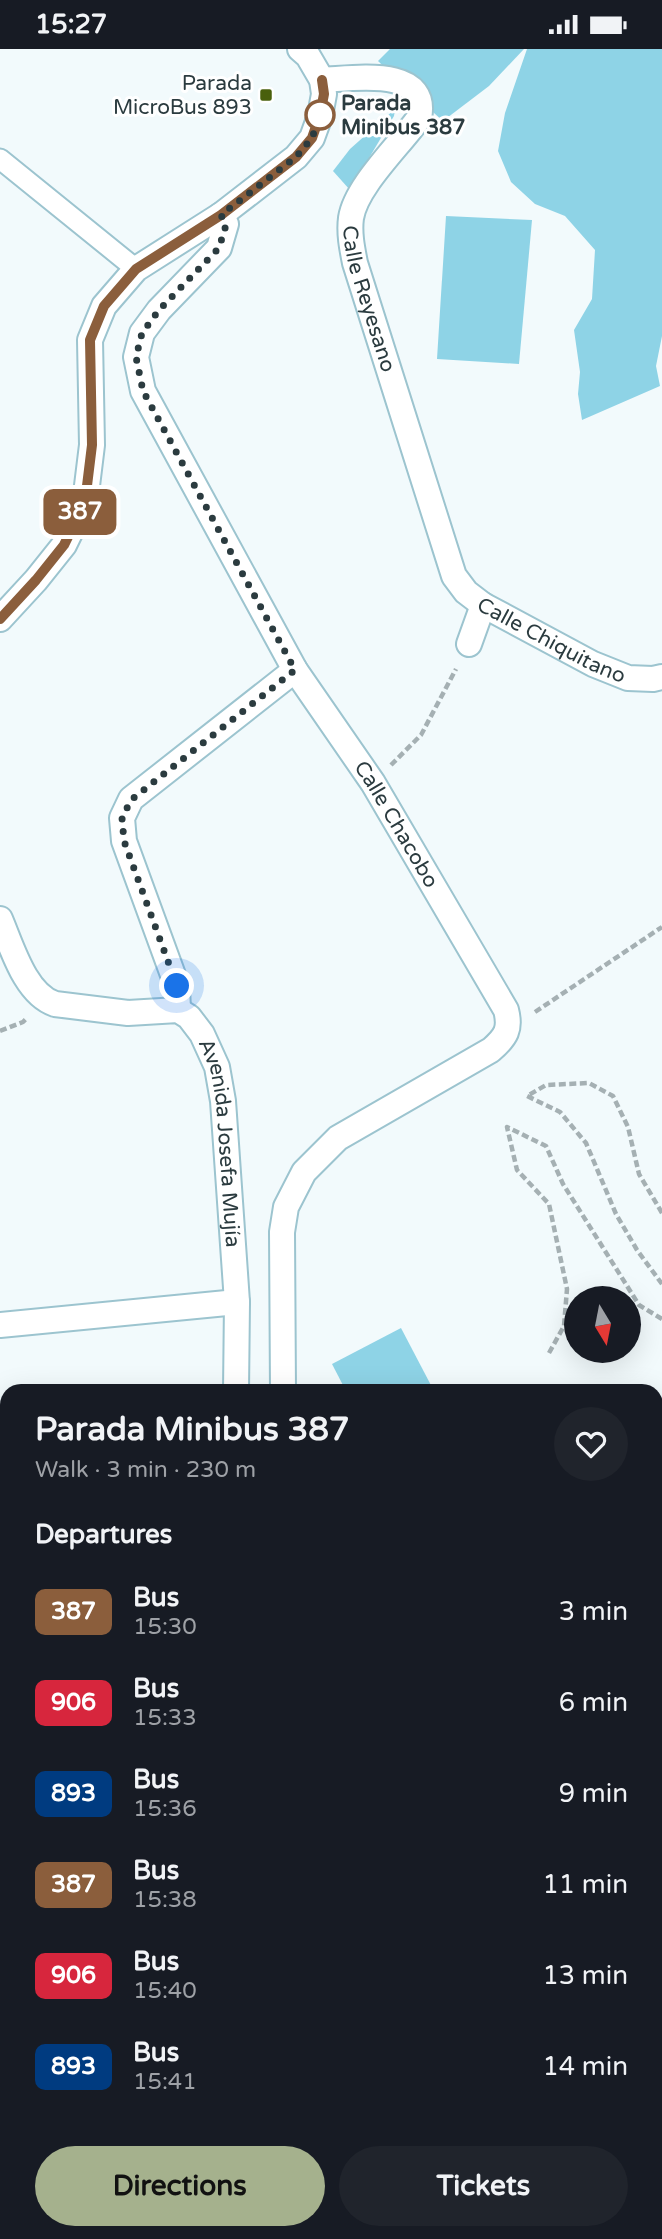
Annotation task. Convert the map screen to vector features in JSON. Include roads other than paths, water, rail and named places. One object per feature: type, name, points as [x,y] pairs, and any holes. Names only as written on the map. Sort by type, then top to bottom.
[{"type":"street","points":[[0,619],[64,545],[85,502],[92,445],[90,340],[104,306],[136,269],[221,215],[296,157],[312,138],[324,94],[322,80],[308,56],[300,49]]},
{"type":"street","name":"Calle Reyesano","points":[[322,80],[388,77],[408,84],[418,97],[421,109],[419,118],[360,193],[351,217],[350,236],[355,263],[454,576],[466,592],[483,605]]},
{"type":"street","points":[[0,159],[136,269]]},
{"type":"street","name":"Calle Chacobo","points":[[221,215],[226,225],[219,248],[159,310],[142,333],[136,357],[143,391],[295,670],[373,783],[506,1010],[508,1030],[503,1040],[491,1050],[338,1137],[304,1172],[286,1207],[282,1232],[283,1384]]},
{"type":"street","name":"Calle Chiquitano","points":[[469,644],[483,605],[593,664],[628,678],[662,677]]},
{"type":"street","points":[[0,919],[18,963],[38,995],[45,1000],[55,1004],[128,1013],[178,1010],[177,986],[124,841],[122,818],[131,800],[295,670]]},
{"type":"street","name":"Avenida Josefa Mujía","points":[[178,1010],[189,1017],[202,1034],[217,1067],[223,1101],[237,1302],[236,1384]]},
{"type":"street","points":[[0,1325],[237,1302]]},
{"type":"place","name":"Parada MicroBus 893","points":[[266,95]]},
{"type":"place","name":"Parada Minibus 387","points":[[320,115]]}]
